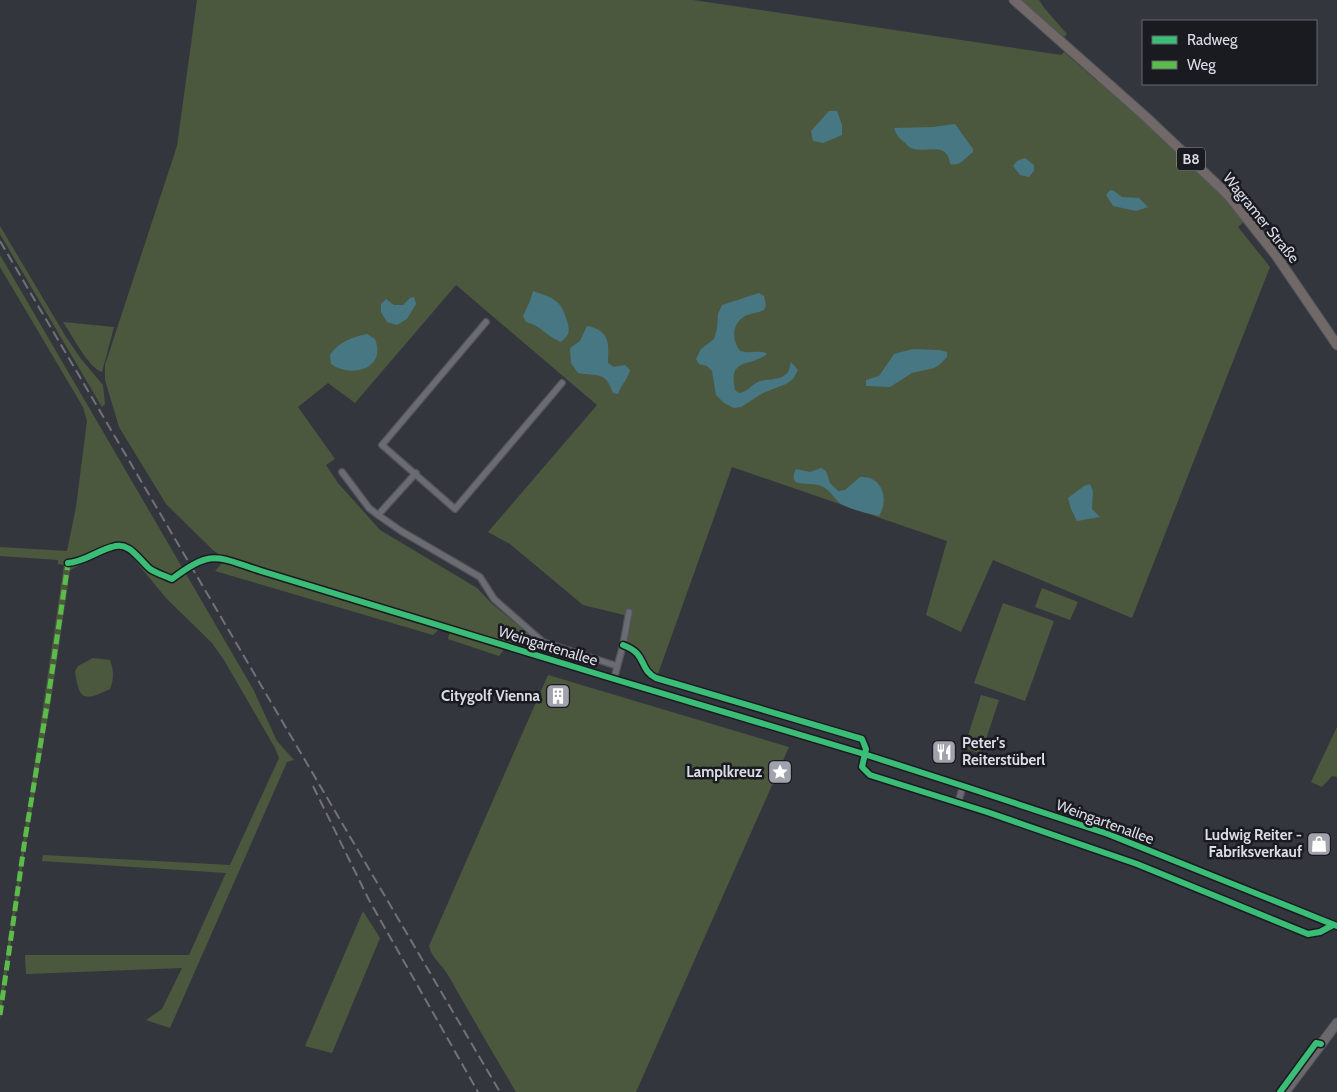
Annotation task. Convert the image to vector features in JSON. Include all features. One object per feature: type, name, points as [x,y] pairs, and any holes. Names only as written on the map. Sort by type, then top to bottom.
[{"type":"main road","name":"Wagramer Straße","points":[[1014,0],[1146,117],[1228,195],[1275,254],[1337,345]]},
{"type":"street","points":[[486,322],[382,445],[455,509],[562,384]]},
{"type":"street","name":"Weingartenallee","points":[[342,472],[369,508],[401,531],[480,577],[494,598],[543,642],[617,666]]},
{"type":"street","points":[[378,515],[416,473]]},
{"type":"street","name":"Weingartenallee","points":[[68,563],[83,560],[102,550],[121,545],[130,548],[152,570],[172,579],[186,568],[206,558],[225,558],[243,566],[864,754],[1108,834],[1335,926]]},
{"type":"street","points":[[623,645],[629,612]]},
{"type":"street","name":"Weingartenallee","points":[[614,679],[623,645],[633,649],[638,654],[646,671],[656,678],[862,740],[866,746],[862,767],[870,775],[1137,864],[1308,934],[1335,926]]},
{"type":"street","points":[[804,736],[808,723]]},
{"type":"street","points":[[958,803],[963,786]]},
{"type":"street","points":[[1285,1092],[1337,1023]]},
{"type":"green space","points":[[197,0],[693,0],[1061,55],[1064,52],[1098,80],[1225,196],[1246,220],[1238,227],[1270,267],[1132,618],[993,560],[961,632],[926,615],[947,541],[732,467],[656,678],[650,675],[641,657],[623,645],[628,616],[583,605],[510,544],[488,532],[597,405],[456,285],[355,403],[328,383],[298,407],[335,459],[326,465],[338,483],[380,530],[477,588],[491,603],[529,634],[523,651],[225,558],[214,551],[166,504],[119,427],[105,380],[105,365],[177,146]]},
{"type":"green space","points":[[1021,0],[1039,0],[1067,34],[1064,37]]},
{"type":"green space","points":[[0,226],[66,337],[81,359],[103,385],[105,404],[102,407],[0,234]]},
{"type":"green space","points":[[0,255],[253,689],[277,741],[294,760],[287,762],[170,1028],[146,1020],[162,1009],[182,968],[26,974],[25,955],[189,955],[226,873],[42,861],[43,855],[230,865],[279,758],[224,660],[212,643],[166,598],[129,553],[124,550],[113,549],[72,569],[70,571],[51,700],[23,860],[0,1020],[0,998],[64,565],[58,564],[58,560],[0,556],[0,547],[67,551],[76,507],[87,421],[83,407],[0,267]]},
{"type":"green space","points":[[63,322],[114,327],[102,372],[91,364]]},
{"type":"green space","points":[[223,562],[440,628],[433,635],[215,571]]},
{"type":"green space","points":[[1042,588],[1078,602],[1070,620],[1035,607]]},
{"type":"green space","points":[[1003,603],[1054,621],[1025,701],[974,683]]},
{"type":"green space","points":[[450,631],[505,648],[499,656],[448,639]]},
{"type":"green space","points":[[93,658],[110,660],[113,678],[110,689],[88,697],[84,696],[78,688],[75,671],[78,666]]},
{"type":"green space","name":"Citygolf Vienna","points":[[548,675],[789,747],[636,1092],[516,1092],[446,971],[432,954],[429,946]]},
{"type":"green space","points":[[981,695],[999,700],[981,754],[964,748]]},
{"type":"green space","points":[[1337,727],[1337,777],[1332,776],[1322,787],[1311,782]]},
{"type":"green space","points":[[363,911],[380,938],[332,1053],[305,1046]]},
{"type":"water","points":[[829,111],[837,111],[842,125],[842,135],[823,143],[813,141],[811,131]]},
{"type":"water","points":[[955,124],[973,149],[973,152],[954,165],[950,164],[945,152],[935,149],[916,149],[910,147],[898,137],[894,128],[933,127]]},
{"type":"water","points":[[1025,158],[1034,165],[1034,171],[1029,177],[1020,175],[1013,166],[1017,161]]},
{"type":"water","points":[[1110,190],[1122,197],[1139,198],[1148,207],[1136,211],[1113,206],[1106,195]]},
{"type":"water","points":[[533,291],[555,300],[562,308],[569,330],[568,335],[561,342],[526,322],[523,316]]},
{"type":"water","points":[[759,293],[764,296],[766,305],[764,310],[747,315],[741,319],[735,327],[734,337],[740,351],[762,352],[766,353],[766,355],[737,368],[734,373],[735,390],[739,393],[760,381],[783,377],[789,370],[791,362],[798,370],[793,379],[786,384],[763,393],[741,407],[734,408],[724,403],[716,395],[712,371],[707,366],[699,364],[696,359],[701,349],[714,339],[718,314],[722,305]]},
{"type":"water","points":[[414,297],[416,304],[407,319],[397,325],[387,322],[381,312],[381,304],[386,299],[394,305],[403,305],[410,298]]},
{"type":"water","points":[[587,326],[595,328],[604,334],[608,344],[608,363],[614,367],[625,365],[630,370],[618,394],[613,393],[604,378],[578,373],[571,363],[570,348],[580,341]]},
{"type":"water","points":[[367,334],[375,339],[377,349],[376,357],[372,364],[357,370],[348,370],[331,364],[330,355],[333,350],[342,343]]},
{"type":"water","points":[[913,349],[939,350],[947,352],[947,357],[934,368],[912,373],[890,387],[866,386],[866,380],[879,376],[894,354]]},
{"type":"water","points":[[821,468],[826,471],[830,483],[838,491],[845,490],[860,477],[868,477],[879,484],[882,490],[883,503],[879,516],[855,510],[841,504],[827,489],[821,486],[799,483],[794,480],[796,469],[810,472]]},
{"type":"water","points":[[1090,484],[1093,491],[1092,509],[1100,517],[1077,521],[1068,498],[1084,486]]},
{"type":"railway","points":[[0,241],[500,1092]]},
{"type":"railway","points":[[313,786],[369,900],[478,1092]]},
{"type":"marked path","points":[[0,1015],[68,563]]},
{"type":"cycle path","points":[[68,563],[80,561],[112,547],[124,546],[150,569],[172,579],[186,569],[206,559],[224,559],[864,754],[963,786],[1108,834],[1337,926]]},
{"type":"cycle path","points":[[623,645],[636,653],[650,674],[656,678],[862,739],[866,749],[862,767],[870,775],[987,812],[1137,864],[1308,934],[1320,932],[1333,925]]},
{"type":"cycle path","points":[[1280,1092],[1316,1043],[1321,1044]]},
{"type":"place","name":"Citygolf Vienna","points":[[558,696]]},
{"type":"place","name":"Peter's Reiterstüberl","points":[[944,752]]},
{"type":"place","name":"Lamplkreuz","points":[[780,772]]},
{"type":"place","name":"Ludwig Reiter - Fabriksverkauf","points":[[1319,844]]}]
